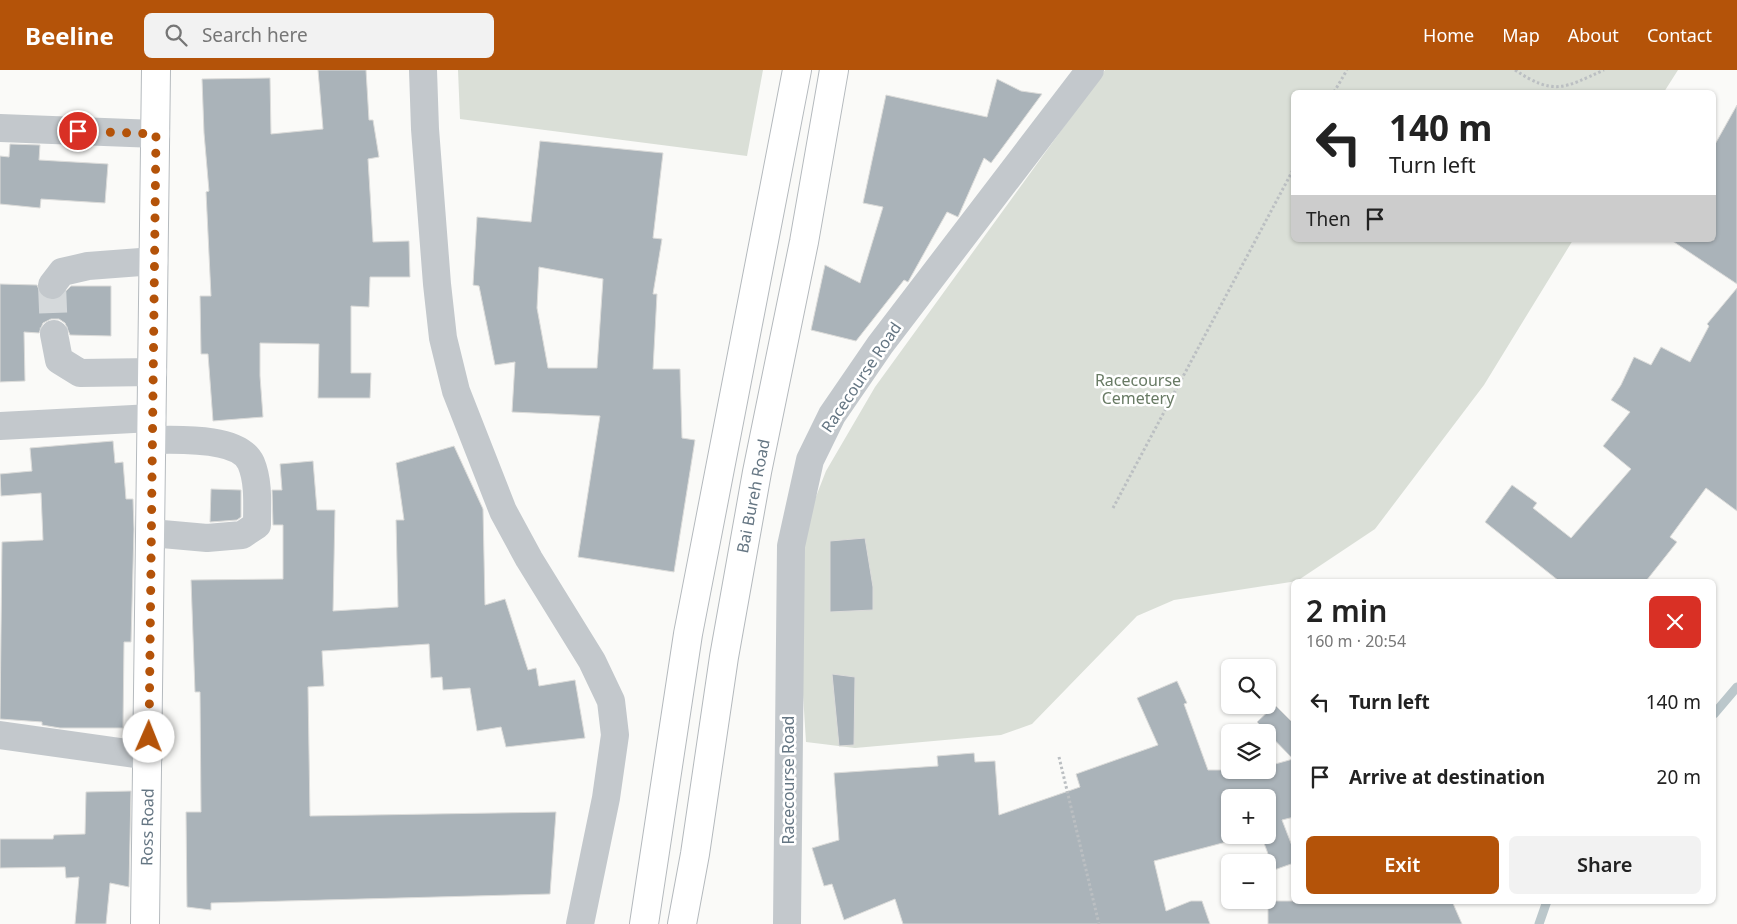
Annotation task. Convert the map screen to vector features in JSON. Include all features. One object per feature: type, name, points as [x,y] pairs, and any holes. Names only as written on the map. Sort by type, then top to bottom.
[{"type":"main road","name":"Ross Road","points":[[145,924],[149,756],[156,70]]},
{"type":"main road","points":[[644,924],[688,634],[797,70]]},
{"type":"main road","name":"Bai Bureh Road","points":[[682,924],[695,854],[724,657],[757,472],[804,242],[834,70]]},
{"type":"street","points":[[423,70],[425,129],[442,338],[456,391],[503,511],[529,559],[592,661],[611,701],[615,735],[614,744],[606,798],[580,924]]},
{"type":"street","name":"Racecourse Road","points":[[787,924],[791,546],[810,460],[832,415],[880,345],[1090,70]]},
{"type":"street","points":[[0,128],[156,134]]},
{"type":"street","points":[[52,285],[62,272],[88,266],[154,261]]},
{"type":"street","points":[[54,334],[59,360],[80,372],[153,372]]},
{"type":"street","points":[[0,426],[152,429],[194,440],[231,446],[250,461],[258,494],[257,525],[242,535],[206,538],[151,533]]},
{"type":"street","points":[[0,735],[149,756]]},
{"type":"path","points":[[1335,90],[1348,70]]},
{"type":"path","points":[[1515,70],[1546,87],[1565,87],[1604,70]]},
{"type":"path","points":[[1113,508],[1291,174]]},
{"type":"path","points":[[1059,757],[1099,924]]},
{"type":"green space","points":[[458,70],[763,70],[747,156],[460,119]]},
{"type":"green space","name":"Racecourse Cemetery","points":[[1105,70],[1678,70],[1665,90],[1291,90],[1291,242],[1572,242],[1484,385],[1375,529],[1300,579],[1174,600],[1137,616],[1032,724],[1001,735],[855,748],[806,742],[794,553],[826,471],[875,387]]},
{"type":"building","points":[[318,70],[366,70],[369,120],[373,120],[379,157],[368,159],[373,242],[409,241],[410,277],[370,277],[369,307],[351,306],[351,373],[371,373],[370,398],[318,398],[319,344],[260,343],[263,417],[213,421],[208,354],[201,354],[200,296],[211,296],[206,192],[209,191],[202,79],[270,78],[271,134],[323,129]]},
{"type":"building","points":[[997,79],[1021,91],[1042,94],[991,163],[984,158],[958,217],[947,212],[908,282],[904,280],[856,341],[811,330],[825,265],[860,283],[883,207],[863,203],[886,95],[987,117]]},
{"type":"building","points":[[1737,105],[1737,284],[1674,242],[1716,242],[1716,142]]},
{"type":"building","points":[[540,141],[663,153],[653,238],[662,239],[653,294],[657,294],[653,369],[680,369],[682,438],[695,440],[674,572],[578,557],[600,416],[512,412],[515,362],[495,365],[479,286],[473,285],[477,217],[531,222]],"holes":[[[539,267],[603,279],[597,368],[548,368],[537,308]]]},
{"type":"building","points":[[10,144],[40,145],[39,160],[108,164],[105,203],[41,199],[40,208],[0,204],[0,156],[9,157]]},
{"type":"building","points":[[0,284],[37,285],[42,297],[50,300],[58,299],[71,286],[111,286],[111,336],[70,335],[65,323],[59,319],[51,319],[43,323],[39,333],[24,332],[25,381],[0,382]]},
{"type":"building","points":[[1737,288],[1737,511],[1706,488],[1670,537],[1677,542],[1648,579],[1556,579],[1485,522],[1512,485],[1537,503],[1533,508],[1571,538],[1631,469],[1603,446],[1630,412],[1611,400],[1621,385],[1634,357],[1651,365],[1661,347],[1690,362],[1709,326],[1707,324]]},
{"type":"building","points":[[113,441],[115,463],[123,462],[126,499],[133,499],[131,642],[124,642],[123,728],[60,728],[42,725],[42,722],[0,719],[2,542],[43,540],[41,493],[1,496],[0,474],[32,471],[30,448]]},
{"type":"building","points":[[454,446],[483,509],[485,605],[505,599],[528,670],[536,668],[539,686],[575,680],[585,738],[506,747],[501,727],[477,731],[470,688],[443,690],[442,677],[431,678],[429,644],[322,651],[324,686],[308,687],[310,816],[556,812],[550,894],[211,903],[211,910],[187,907],[186,812],[201,812],[200,692],[195,692],[191,580],[283,579],[283,525],[273,525],[272,490],[282,490],[280,464],[313,461],[317,510],[335,510],[333,611],[398,607],[396,520],[404,520],[396,463]]},
{"type":"building","points":[[211,489],[241,490],[241,517],[237,520],[210,522]]},
{"type":"building","points":[[865,538],[873,587],[873,610],[830,612],[830,541]]},
{"type":"building","points":[[832,674],[855,677],[854,745],[839,746]]},
{"type":"building","points":[[1177,681],[1187,703],[1184,704],[1208,770],[1221,770],[1221,779],[1276,779],[1276,764],[1291,760],[1291,818],[1282,820],[1291,843],[1291,864],[1276,869],[1276,854],[1268,854],[1264,844],[1276,844],[1276,789],[1221,789],[1221,843],[1154,861],[1166,911],[1191,901],[1202,901],[1210,924],[903,924],[895,899],[844,920],[832,884],[824,886],[812,848],[839,840],[834,773],[938,766],[937,756],[974,753],[975,762],[995,761],[999,815],[1080,787],[1076,774],[1158,745],[1137,698]]},
{"type":"building","points":[[1276,706],[1291,721],[1291,757],[1276,742],[1276,724],[1259,724],[1257,722],[1265,714],[1276,714]]},
{"type":"building","points":[[131,791],[129,887],[110,883],[106,924],[75,924],[79,877],[66,878],[65,867],[0,868],[0,839],[53,839],[54,835],[85,834],[86,792]]},
{"type":"building","points":[[1276,901],[1291,901],[1291,904],[1453,904],[1462,924],[1268,924],[1268,909],[1276,909]]},
{"type":"waterway","points":[[1716,712],[1737,687]]},
{"type":"waterway","points":[[1539,924],[1546,904]]},
{"type":"tunnel","points":[[52,285],[54,334]]},
{"type":"route","points":[[78,131],[156,134],[149,737]]}]
